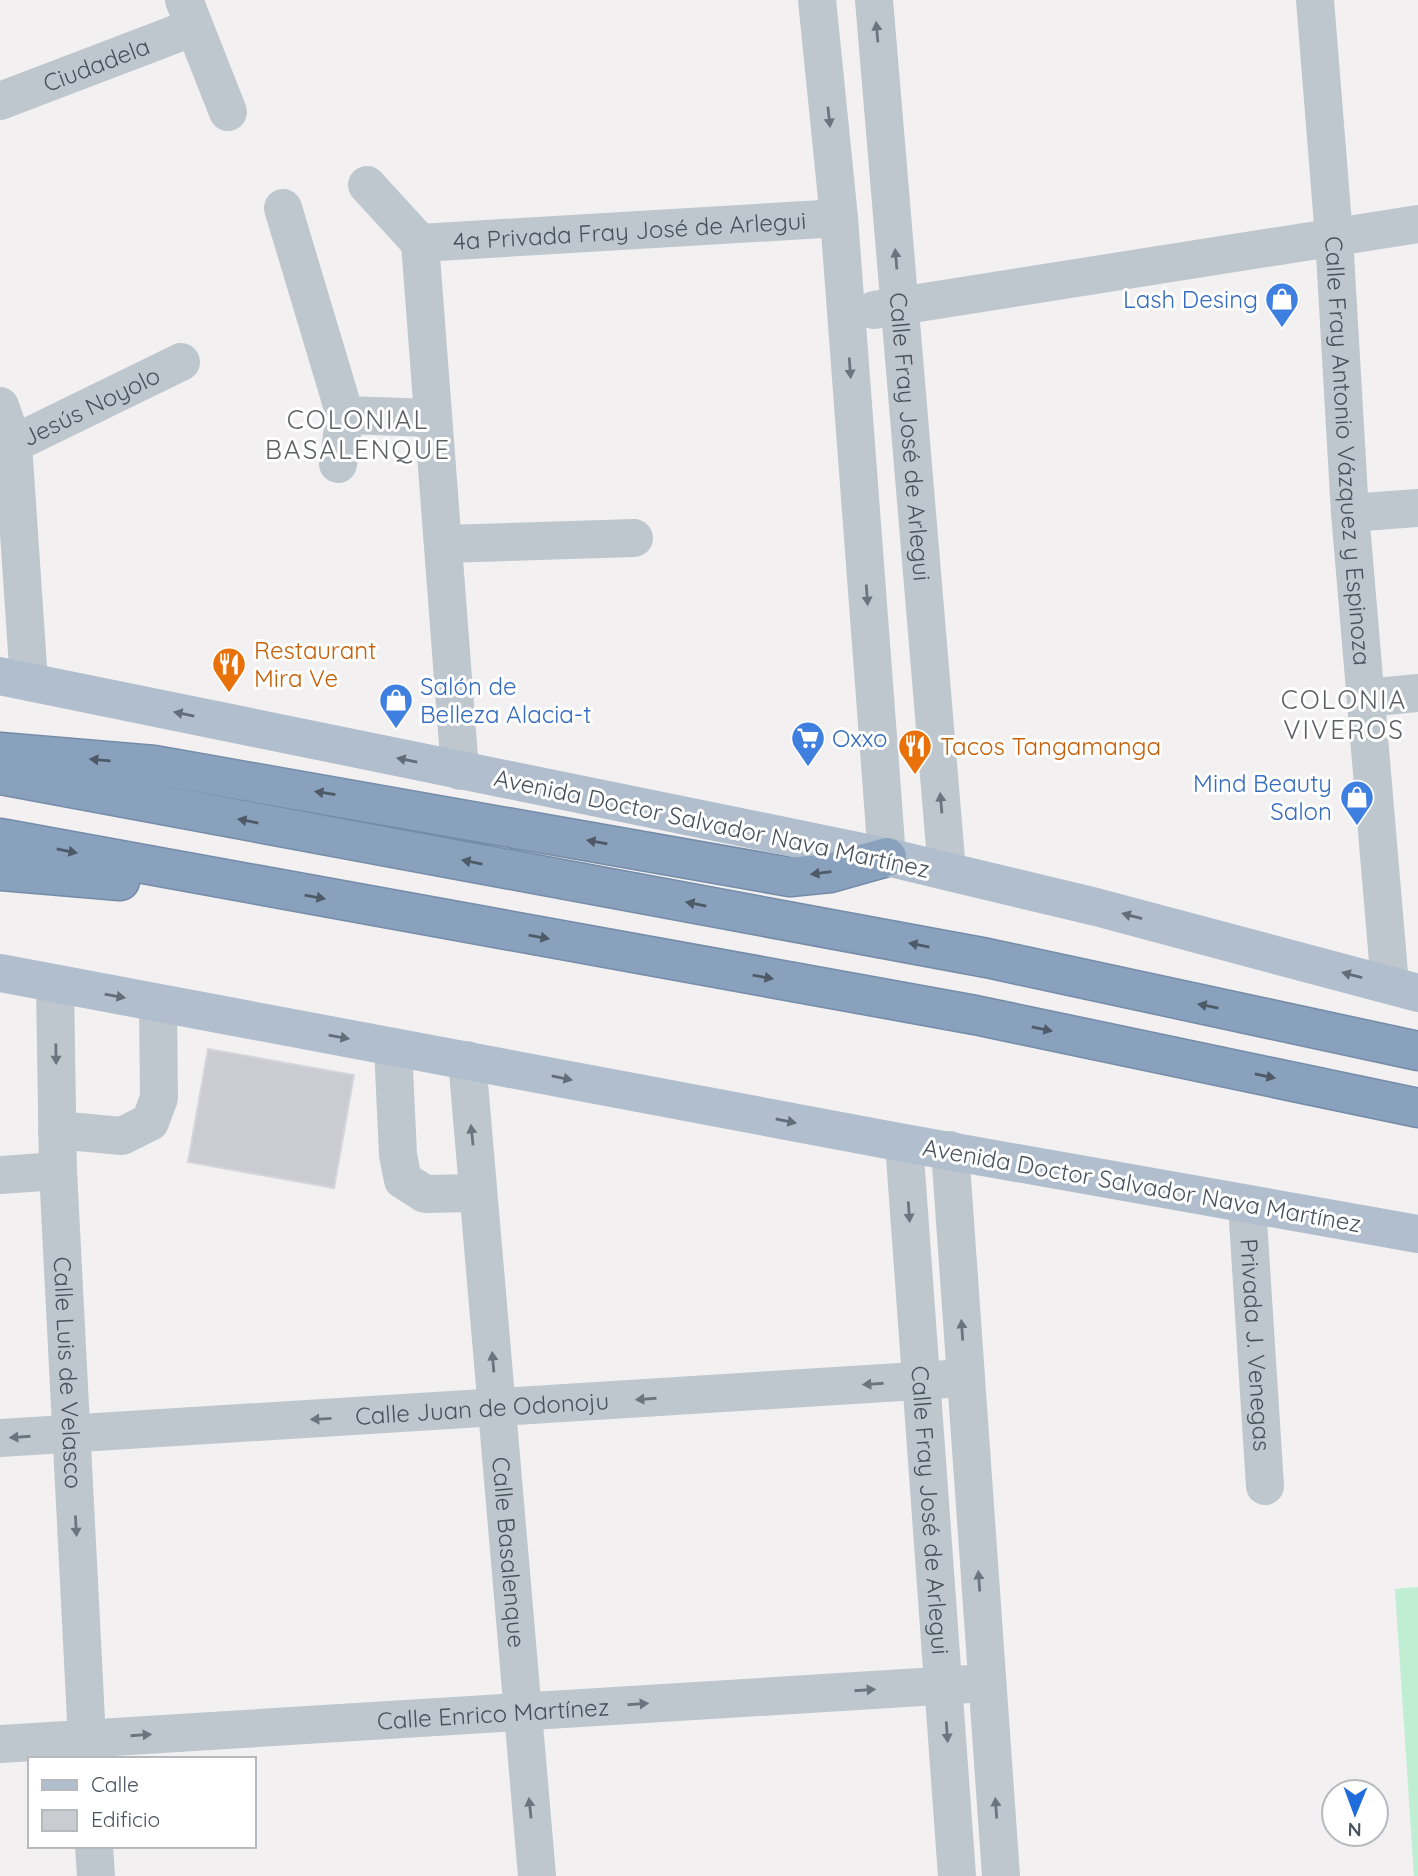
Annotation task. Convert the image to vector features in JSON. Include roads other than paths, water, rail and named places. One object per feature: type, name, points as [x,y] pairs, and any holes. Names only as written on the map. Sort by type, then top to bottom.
[{"type":"highway","points":[[0,752],[154,765],[790,877],[830,873],[887,857]]},
{"type":"highway","points":[[0,775],[986,958],[1418,1051]]},
{"type":"highway","points":[[0,838],[975,1016],[1418,1108]]},
{"type":"highway","points":[[0,871],[73,879],[267,888]]},
{"type":"main road","name":"Avenida Doctor Salvador Nava Martínez","points":[[15,679],[887,857],[1404,989]]},
{"type":"main road","name":"Avenida Doctor Salvador Nava Martínez","points":[[0,973],[55,986],[467,1060],[904,1143],[1418,1234]]},
{"type":"street","points":[[817,0],[839,218],[887,857]]},
{"type":"street","name":"Calle Fray José de Arlegui","points":[[874,0],[947,871]]},
{"type":"street","name":"Calle Fray Antonio Vázquez y Espinoza","points":[[1315,0],[1334,237],[1350,513],[1366,698],[1404,989]]},
{"type":"street","points":[[189,13],[229,112]]},
{"type":"street","name":"Ciudadela","points":[[0,102],[189,13]]},
{"type":"street","points":[[367,185],[420,243],[460,771]]},
{"type":"street","points":[[283,208],[345,415],[338,464]]},
{"type":"street","name":"4a Privada Fray José de Arlegui","points":[[420,243],[839,218]]},
{"type":"street","points":[[846,314],[1418,224]]},
{"type":"street","name":"Jesús Noyolo","points":[[6,442],[181,362]]},
{"type":"street","points":[[0,406],[6,442],[15,679]]},
{"type":"street","points":[[345,415],[433,418]]},
{"type":"street","points":[[1350,513],[1418,508]]},
{"type":"street","points":[[443,544],[634,538]]},
{"type":"street","points":[[1366,698],[1418,693]]},
{"type":"street","name":"Calle Luis de Velasco","points":[[55,986],[58,1171],[87,1749]]},
{"type":"street","points":[[57,1130],[122,1136],[150,1122],[159,1098],[158,1004]]},
{"type":"street","points":[[393,1047],[398,1155],[403,1180],[425,1195],[478,1193]]},
{"type":"street","name":"Calle Basalenque","points":[[467,1060],[537,1876]]},
{"type":"street","name":"Calle Fray José de Arlegui","points":[[904,1143],[919,1380],[957,1876]]},
{"type":"street","name":"Calle Fray José de Arlegui","points":[[950,1150],[1001,1876]]},
{"type":"street","points":[[0,1175],[58,1171]]},
{"type":"street","name":"Privada J. Venegas","points":[[1247,1205],[1265,1486]]},
{"type":"street","name":"Calle Juan de Odonoju","points":[[0,1438],[498,1410],[965,1378]]},
{"type":"street","name":"Calle Enrico Martínez","points":[[0,1744],[87,1749],[523,1711],[986,1682]]},
{"type":"street","points":[[93,1848],[96,1876]]},
{"type":"place","name":"Lash Desing","points":[[1282,329]]},
{"type":"place","name":"Restaurant Mira Ve","points":[[229,694]]},
{"type":"place","name":"Salón de Belleza Alacia-t","points":[[396,730]]},
{"type":"place","name":"Oxxo","points":[[808,768]]},
{"type":"place","name":"Tacos Tangamanga","points":[[915,776]]},
{"type":"place","name":"Mind Beauty Salon","points":[[1357,827]]},
{"type":"district","name":"COLONIAL BASALENQUE","points":[[358,434]]},
{"type":"district","name":"COLONIA VIVEROS","points":[[1344,714]]}]
